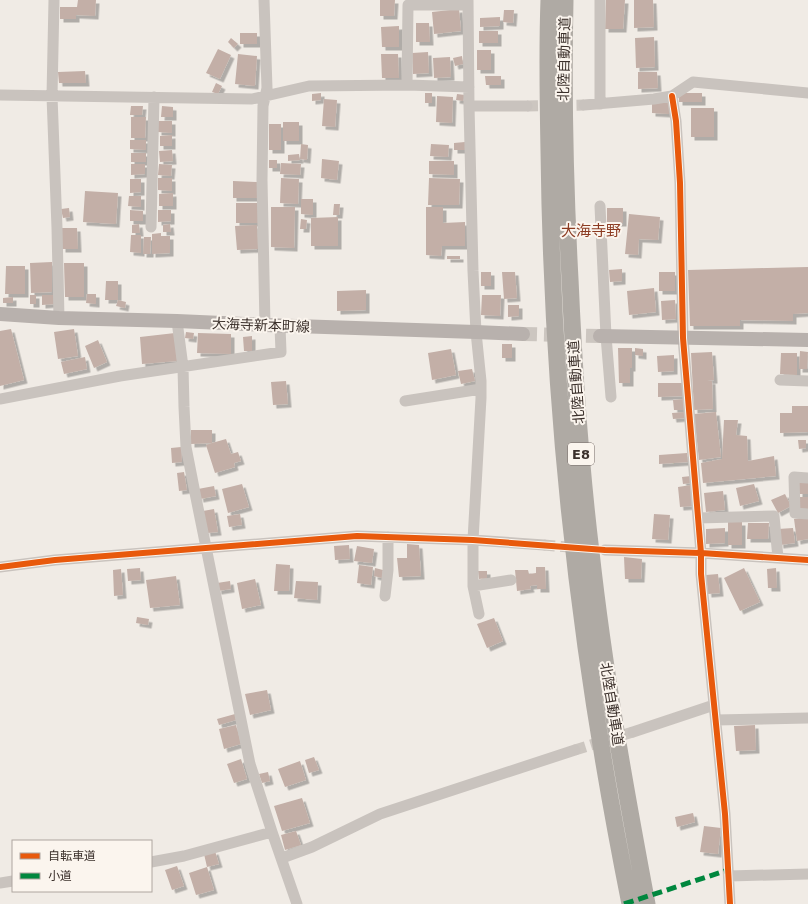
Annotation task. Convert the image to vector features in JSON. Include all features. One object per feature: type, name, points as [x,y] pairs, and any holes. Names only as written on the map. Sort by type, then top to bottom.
[{"type":"highway","name":"北陸自動車道","points":[[549,0],[549,197],[558,375],[565,465],[574,553],[601,747],[630,904]]},
{"type":"highway","name":"北陸自動車道","points":[[565,0],[564,102],[566,199],[575,379],[582,465],[591,553],[606,667],[647,904]]},
{"type":"main road","name":"大海寺新本町線","points":[[0,314],[59,318],[177,321],[265,326],[522,334]]},
{"type":"main road","points":[[603,336],[808,340]]},
{"type":"street","points":[[54,0],[52,96],[59,318]]},
{"type":"street","points":[[264,0],[267,88],[263,106],[262,180],[265,326]]},
{"type":"street","points":[[600,0],[600,104]]},
{"type":"street","points":[[407,85],[408,5],[468,3],[473,263],[476,332],[481,390],[473,540],[473,586],[479,614]]},
{"type":"street","points":[[584,105],[672,96],[693,82],[808,93]]},
{"type":"street","points":[[0,95],[252,99],[309,86],[407,85],[469,87]]},
{"type":"street","points":[[672,96],[676,121],[680,183],[683,338],[701,553],[701,574],[725,814],[730,904]]},
{"type":"street","points":[[151,227],[154,97]]},
{"type":"street","points":[[469,106],[527,106]]},
{"type":"street","points":[[600,206],[603,336],[611,397]]},
{"type":"street","points":[[177,321],[183,367],[186,447],[250,764],[297,904]]},
{"type":"street","points":[[0,398],[120,376],[282,352],[280,326]]},
{"type":"street","points":[[780,380],[808,381]]},
{"type":"street","points":[[405,401],[481,390]]},
{"type":"street","points":[[808,478],[794,477],[795,513],[808,514]]},
{"type":"street","points":[[698,518],[774,516],[778,558]]},
{"type":"street","points":[[0,567],[55,560],[358,536],[473,540],[544,545]]},
{"type":"street","points":[[386,596],[388,537]]},
{"type":"street","points":[[605,550],[701,553],[808,560]]},
{"type":"street","points":[[473,586],[511,580]]},
{"type":"street","points":[[633,732],[714,705]]},
{"type":"street","points":[[716,720],[808,718]]},
{"type":"street","points":[[282,858],[312,847],[380,814],[575,750]]},
{"type":"street","points":[[152,862],[184,856],[272,832]]},
{"type":"street","points":[[729,876],[808,874]]},
{"type":"street","points":[[0,883],[12,881]]},
{"type":"building","points":[[78,0],[96,0],[95,16],[76,15],[76,19],[60,19],[60,7],[77,7]]},
{"type":"building","points":[[380,0],[395,0],[394,16],[380,16]]},
{"type":"building","points":[[606,0],[625,0],[623,29],[605,29]]},
{"type":"building","points":[[634,0],[653,0],[654,27],[634,28]]},
{"type":"building","points":[[459,9],[461,31],[434,34],[432,12]]},
{"type":"building","points":[[504,10],[514,10],[513,23],[503,22]]},
{"type":"building","points":[[500,17],[500,26],[480,27],[480,18]]},
{"type":"building","points":[[416,23],[429,23],[430,42],[416,42]]},
{"type":"building","points":[[399,26],[399,47],[382,47],[381,27]]},
{"type":"building","points":[[479,31],[498,31],[498,43],[479,43]]},
{"type":"building","points":[[240,33],[257,33],[257,44],[240,44]]},
{"type":"building","points":[[654,37],[655,67],[636,68],[635,38]]},
{"type":"building","points":[[231,38],[238,44],[234,48],[228,42]]},
{"type":"building","points":[[218,49],[231,55],[220,79],[206,73]]},
{"type":"building","points":[[477,50],[491,50],[491,70],[477,70]]},
{"type":"building","points":[[428,52],[429,73],[413,74],[412,53]]},
{"type":"building","points":[[238,54],[257,56],[255,86],[235,84]]},
{"type":"building","points":[[381,54],[398,54],[399,78],[382,78]]},
{"type":"building","points":[[462,56],[463,64],[455,66],[453,58]]},
{"type":"building","points":[[450,57],[451,77],[434,78],[433,58]]},
{"type":"building","points":[[85,71],[86,83],[59,83],[58,72]]},
{"type":"building","points":[[638,72],[657,72],[658,88],[638,89]]},
{"type":"building","points":[[485,76],[501,76],[501,85],[486,85]]},
{"type":"building","points":[[216,83],[222,86],[218,94],[212,92]]},
{"type":"building","points":[[321,93],[321,100],[312,101],[312,94]]},
{"type":"building","points":[[425,93],[432,93],[432,103],[425,103]]},
{"type":"building","points":[[679,93],[702,93],[702,102],[679,102]]},
{"type":"building","points":[[457,94],[465,95],[463,101],[456,100]]},
{"type":"building","points":[[437,96],[453,97],[452,123],[436,122]]},
{"type":"building","points":[[324,99],[337,100],[335,127],[322,126]]},
{"type":"building","points":[[652,102],[669,103],[669,114],[652,113]]},
{"type":"building","points":[[131,106],[143,106],[142,115],[130,115]]},
{"type":"building","points":[[162,106],[173,107],[173,117],[161,117]]},
{"type":"building","points":[[691,108],[714,108],[714,137],[691,137]]},
{"type":"building","points":[[131,117],[146,117],[145,138],[131,138]]},
{"type":"building","points":[[158,121],[172,121],[172,133],[158,132]]},
{"type":"building","points":[[283,122],[299,122],[299,141],[283,141]]},
{"type":"building","points":[[269,124],[281,124],[281,150],[269,150]]},
{"type":"building","points":[[172,135],[172,146],[160,146],[160,136]]},
{"type":"building","points":[[130,140],[146,140],[146,150],[130,149]]},
{"type":"building","points":[[465,142],[465,150],[454,150],[454,143]]},
{"type":"building","points":[[301,144],[308,145],[307,160],[300,159]]},
{"type":"building","points":[[431,144],[449,145],[448,157],[430,156]]},
{"type":"building","points":[[172,150],[173,161],[160,162],[159,151]]},
{"type":"building","points":[[131,153],[146,153],[146,162],[131,162]]},
{"type":"building","points":[[299,154],[300,160],[288,161],[288,155]]},
{"type":"building","points":[[322,159],[339,161],[337,180],[321,178]]},
{"type":"building","points":[[269,160],[277,160],[277,168],[269,168]]},
{"type":"building","points":[[429,161],[454,161],[454,175],[429,174]]},
{"type":"building","points":[[281,163],[301,164],[300,175],[280,174]]},
{"type":"building","points":[[131,164],[145,164],[145,174],[131,175]]},
{"type":"building","points":[[159,164],[172,165],[171,176],[158,175]]},
{"type":"building","points":[[158,178],[172,178],[172,191],[158,190]]},
{"type":"building","points":[[281,178],[299,179],[298,204],[280,203]]},
{"type":"building","points":[[429,178],[460,179],[459,205],[428,205]]},
{"type":"building","points":[[130,179],[141,179],[141,192],[130,193]]},
{"type":"building","points":[[233,181],[257,182],[257,198],[233,198]]},
{"type":"building","points":[[85,191],[118,193],[116,224],[83,222]]},
{"type":"building","points":[[173,193],[173,206],[159,206],[159,194]]},
{"type":"building","points":[[129,196],[141,196],[141,207],[128,206]]},
{"type":"building","points":[[301,199],[313,199],[313,215],[301,214]]},
{"type":"building","points":[[236,203],[259,203],[259,223],[236,223]]},
{"type":"building","points":[[334,204],[340,204],[339,215],[333,215]]},
{"type":"building","points":[[271,207],[295,207],[294,248],[271,247]]},
{"type":"building","points":[[426,207],[443,207],[443,223],[465,222],[465,246],[442,246],[441,256],[426,255]]},
{"type":"building","points":[[69,208],[70,217],[63,218],[61,209]]},
{"type":"building","points":[[607,208],[623,208],[623,223],[607,223]]},
{"type":"building","points":[[130,210],[143,211],[143,221],[130,221]]},
{"type":"building","points":[[158,210],[171,210],[171,221],[158,222]]},
{"type":"building","points":[[629,214],[660,217],[658,240],[639,239],[638,255],[625,254]]},
{"type":"building","points":[[338,217],[338,246],[311,246],[311,218]]},
{"type":"building","points":[[301,219],[307,220],[306,229],[300,229]]},
{"type":"building","points":[[139,224],[140,233],[132,233],[132,225]]},
{"type":"building","points":[[170,224],[171,232],[163,232],[163,225]]},
{"type":"building","points":[[257,225],[258,249],[237,250],[235,226]]},
{"type":"building","points":[[62,228],[77,228],[78,249],[62,249]]},
{"type":"building","points":[[161,233],[161,236],[170,236],[170,253],[152,254],[152,234]]},
{"type":"building","points":[[131,235],[141,235],[141,253],[130,252]]},
{"type":"building","points":[[144,237],[151,237],[150,254],[143,254]]},
{"type":"building","points":[[447,256],[460,256],[460,259],[447,259]]},
{"type":"building","points":[[52,262],[52,292],[31,293],[30,263]]},
{"type":"building","points":[[64,263],[84,263],[84,297],[65,297]]},
{"type":"building","points":[[6,266],[25,266],[25,294],[5,294]]},
{"type":"building","points":[[808,267],[808,313],[793,314],[793,321],[740,320],[740,326],[690,326],[688,270]]},
{"type":"building","points":[[622,269],[622,281],[610,282],[609,270]]},
{"type":"building","points":[[481,272],[491,272],[491,286],[481,286]]},
{"type":"building","points":[[502,272],[515,272],[517,298],[504,299]]},
{"type":"building","points":[[659,272],[675,272],[675,291],[659,291]]},
{"type":"building","points":[[106,281],[118,281],[118,300],[105,300]]},
{"type":"building","points":[[654,288],[656,312],[629,315],[627,291]]},
{"type":"building","points":[[366,290],[366,310],[337,311],[337,291]]},
{"type":"building","points":[[87,294],[96,294],[96,304],[86,303]]},
{"type":"building","points":[[30,295],[36,295],[36,304],[30,304]]},
{"type":"building","points":[[42,295],[54,295],[54,304],[42,305]]},
{"type":"building","points":[[482,295],[501,295],[500,316],[481,315]]},
{"type":"building","points":[[13,297],[13,303],[3,303],[3,298]]},
{"type":"building","points":[[118,300],[126,302],[125,308],[116,306]]},
{"type":"building","points":[[675,300],[676,319],[662,320],[661,301]]},
{"type":"building","points":[[508,305],[519,305],[519,316],[508,317]]},
{"type":"building","points":[[11,329],[24,380],[0,386],[0,331]]},
{"type":"building","points":[[74,329],[78,356],[58,359],[54,332]]},
{"type":"building","points":[[186,332],[194,333],[193,339],[185,338]]},
{"type":"building","points":[[175,333],[177,361],[142,364],[140,337]]},
{"type":"building","points":[[198,333],[231,334],[231,354],[197,353]]},
{"type":"building","points":[[252,336],[252,351],[244,351],[243,337]]},
{"type":"building","points":[[98,340],[107,362],[94,368],[85,346]]},
{"type":"building","points":[[502,344],[512,344],[512,358],[502,358]]},
{"type":"building","points":[[618,348],[632,348],[630,383],[619,383]]},
{"type":"building","points":[[635,348],[643,349],[643,356],[635,355]]},
{"type":"building","points":[[451,349],[456,375],[432,380],[428,353]]},
{"type":"building","points":[[800,351],[808,352],[807,369],[799,369]]},
{"type":"building","points":[[712,352],[714,380],[707,381],[712,381],[713,409],[694,410],[691,353]]},
{"type":"building","points":[[781,353],[797,353],[797,375],[780,374]]},
{"type":"building","points":[[674,355],[674,371],[658,372],[657,356]]},
{"type":"building","points":[[85,357],[87,369],[64,374],[61,362]]},
{"type":"building","points":[[472,369],[475,381],[461,384],[458,371]]},
{"type":"building","points":[[286,381],[288,404],[273,405],[271,382]]},
{"type":"building","points":[[658,383],[683,383],[683,396],[658,397]]},
{"type":"building","points":[[683,399],[684,410],[674,410],[673,400]]},
{"type":"building","points":[[792,406],[808,406],[808,432],[780,433],[780,413],[792,413]]},
{"type":"building","points":[[685,412],[685,418],[673,419],[672,413]]},
{"type":"building","points":[[716,412],[721,457],[699,460],[694,414]]},
{"type":"building","points":[[724,420],[738,420],[736,435],[747,436],[748,461],[774,456],[776,476],[703,483],[701,463],[722,459]]},
{"type":"building","points":[[191,430],[212,430],[212,443],[191,444]]},
{"type":"building","points":[[226,439],[231,454],[238,452],[241,461],[234,463],[235,467],[215,473],[206,445]]},
{"type":"building","points":[[798,440],[806,440],[806,448],[799,449]]},
{"type":"building","points":[[181,447],[182,462],[172,463],[171,448]]},
{"type":"building","points":[[687,453],[688,462],[659,464],[659,455]]},
{"type":"building","points":[[184,472],[187,490],[179,491],[177,473]]},
{"type":"building","points":[[691,476],[692,483],[683,484],[682,477]]},
{"type":"building","points":[[799,483],[808,483],[808,494],[799,494]]},
{"type":"building","points":[[242,484],[249,507],[228,513],[222,489]]},
{"type":"building","points":[[754,484],[759,501],[740,506],[736,488]]},
{"type":"building","points":[[691,485],[693,506],[680,507],[678,487]]},
{"type":"building","points":[[214,486],[216,496],[200,499],[198,489]]},
{"type":"building","points":[[723,491],[725,510],[706,512],[704,493]]},
{"type":"building","points":[[785,494],[791,506],[778,513],[771,500]]},
{"type":"building","points":[[799,497],[808,497],[808,510],[800,510]]},
{"type":"building","points":[[214,509],[218,532],[207,533],[203,511]]},
{"type":"building","points":[[240,514],[242,525],[229,527],[227,516]]},
{"type":"building","points":[[654,514],[670,515],[668,540],[652,539]]},
{"type":"building","points":[[808,517],[808,539],[797,541],[794,519]]},
{"type":"building","points":[[728,522],[742,522],[742,545],[728,545]]},
{"type":"building","points":[[748,523],[769,523],[768,539],[747,539]]},
{"type":"building","points":[[725,528],[725,543],[706,544],[706,529]]},
{"type":"building","points":[[793,528],[795,543],[780,545],[778,529]]},
{"type":"building","points":[[407,544],[419,545],[421,576],[399,577],[397,558],[407,558]]},
{"type":"building","points":[[349,545],[350,559],[335,560],[334,546]]},
{"type":"building","points":[[357,546],[374,549],[372,563],[354,561]]},
{"type":"building","points":[[624,557],[642,559],[641,579],[625,579]]},
{"type":"building","points":[[276,564],[290,565],[289,591],[274,591]]},
{"type":"building","points":[[359,565],[373,567],[371,585],[357,583]]},
{"type":"building","points":[[536,567],[545,567],[546,589],[537,589],[537,585],[530,586],[531,589],[517,591],[515,570],[528,570],[529,574],[536,573]]},
{"type":"building","points":[[140,568],[141,580],[128,581],[127,569]]},
{"type":"building","points":[[375,568],[383,570],[382,578],[374,576]]},
{"type":"building","points":[[744,568],[760,602],[740,611],[724,578]]},
{"type":"building","points":[[776,568],[777,588],[768,588],[767,569]]},
{"type":"building","points":[[121,569],[123,595],[114,596],[113,570]]},
{"type":"building","points":[[478,571],[487,571],[487,578],[479,579]]},
{"type":"building","points":[[718,574],[720,593],[708,594],[706,575]]},
{"type":"building","points":[[176,576],[180,605],[150,608],[146,580]]},
{"type":"building","points":[[255,579],[261,605],[242,609],[237,583]]},
{"type":"building","points":[[230,581],[231,589],[218,591],[217,583]]},
{"type":"building","points":[[296,581],[318,582],[317,600],[294,598]]},
{"type":"building","points":[[137,617],[149,619],[148,625],[136,623]]},
{"type":"building","points":[[494,618],[503,641],[487,648],[477,624]]},
{"type":"building","points":[[267,690],[271,710],[250,715],[245,694]]},
{"type":"building","points":[[235,714],[236,720],[219,725],[217,719]]},
{"type":"building","points":[[236,725],[241,744],[224,749],[219,729]]},
{"type":"building","points":[[755,725],[756,750],[736,751],[734,726]]},
{"type":"building","points":[[314,757],[319,770],[309,773],[305,760]]},
{"type":"building","points":[[241,759],[247,779],[234,783],[227,764]]},
{"type":"building","points":[[300,761],[306,780],[285,787],[278,769]]},
{"type":"building","points":[[268,772],[270,781],[262,783],[259,774]]},
{"type":"building","points":[[302,798],[310,823],[282,831],[274,806]]},
{"type":"building","points":[[693,813],[695,822],[677,827],[675,817]]},
{"type":"building","points":[[704,826],[721,828],[718,854],[700,852]]},
{"type":"building","points":[[296,831],[301,845],[285,850],[281,835]]},
{"type":"building","points":[[215,851],[219,864],[207,867],[204,854]]},
{"type":"building","points":[[177,866],[184,886],[172,890],[165,870]]},
{"type":"building","points":[[207,867],[214,890],[196,895],[189,873]]},
{"type":"tunnel","points":[[527,106],[584,105]]},
{"type":"tunnel","points":[[523,334],[600,336]]},
{"type":"tunnel","points":[[544,545],[580,548]]},
{"type":"tunnel","points":[[575,750],[633,732]]},
{"type":"marked path","points":[[624,904],[728,870]]},
{"type":"cycle path","points":[[672,96],[676,121],[680,183],[683,338],[701,553],[701,574],[725,814],[730,904]]},
{"type":"cycle path","points":[[0,567],[55,560],[357,536],[473,540],[605,550],[701,553],[808,560]]},
{"type":"district","name":"大海寺野","points":[[591,231]]}]
